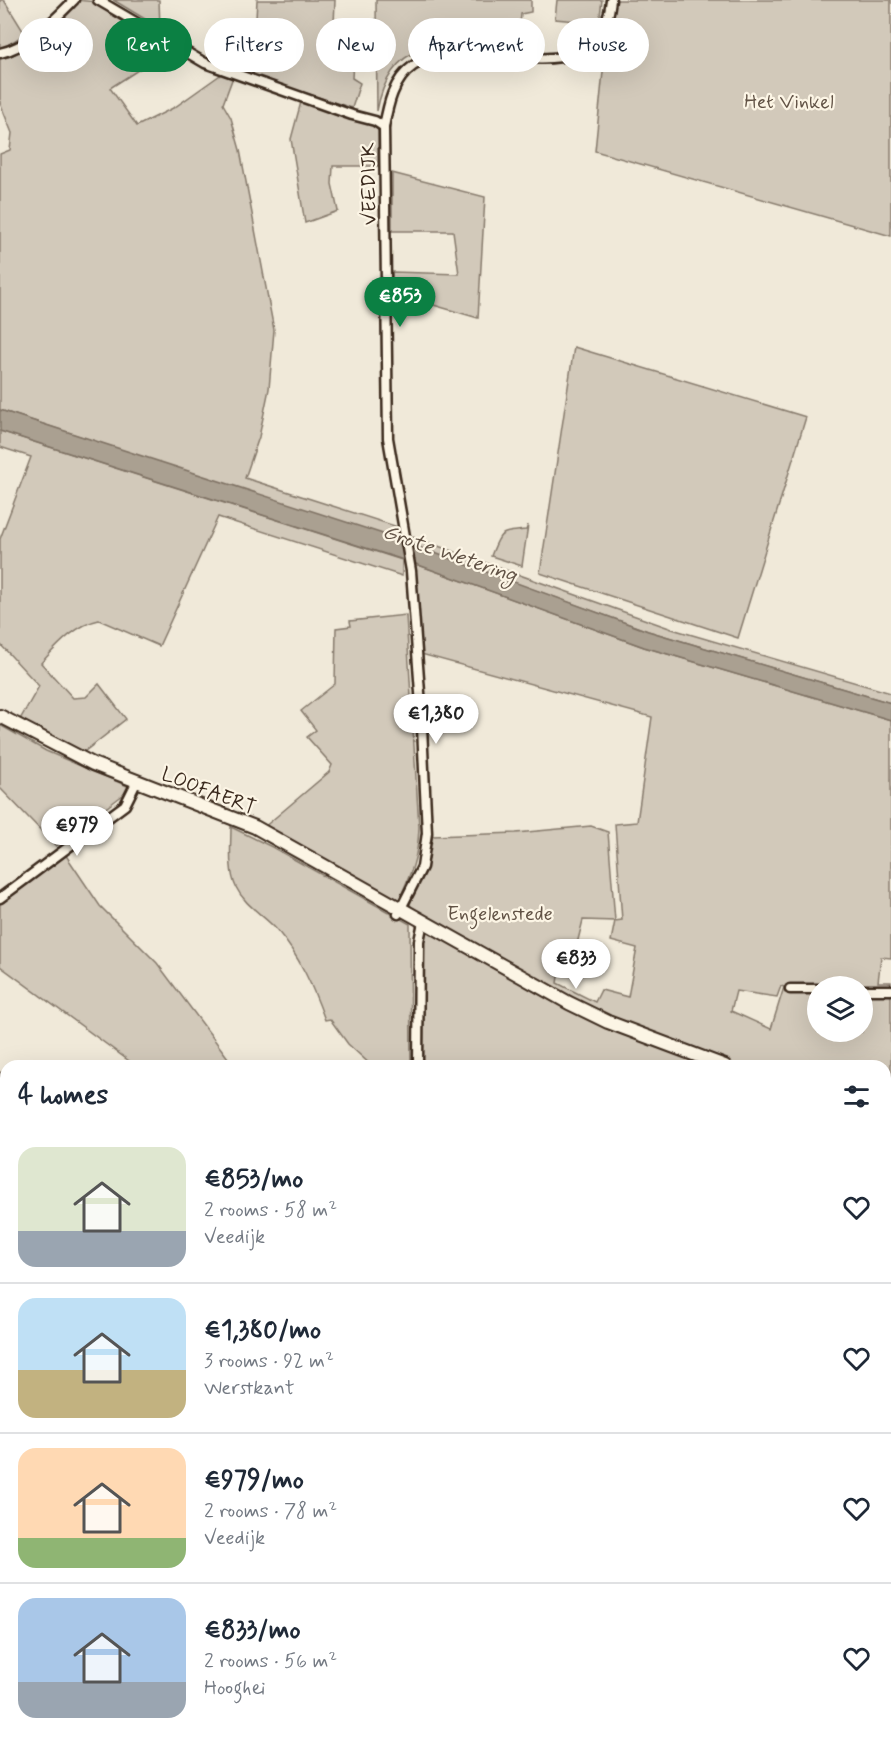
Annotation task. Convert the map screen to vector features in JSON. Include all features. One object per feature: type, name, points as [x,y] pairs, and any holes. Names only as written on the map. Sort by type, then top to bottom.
[{"type":"street","points":[[0,54],[8,52],[33,36],[74,0]]},
{"type":"street","points":[[98,0],[205,63],[352,115],[375,120],[384,127]]},
{"type":"street","name":"VEEDIJK","points":[[399,911],[422,867],[427,833],[422,706],[411,571],[388,438],[384,127],[386,115],[390,98],[404,74],[413,66],[428,59],[446,55],[555,58],[582,53],[603,31],[611,0]]},
{"type":"street","points":[[375,120],[386,115]]},
{"type":"street","name":"LOOFAERT","points":[[0,716],[67,752],[136,783],[255,827],[399,911],[423,921],[569,1003],[608,1022],[709,1060]]},
{"type":"street","points":[[0,898],[125,805],[136,783]]},
{"type":"street","points":[[418,1060],[418,941],[423,921]]},
{"type":"street","points":[[790,989],[807,989]]},
{"type":"street","points":[[873,990],[891,990]]},
{"type":"green space","points":[[0,0],[4,0],[18,23],[18,38],[0,50]]},
{"type":"green space","points":[[77,0],[97,2],[124,18],[105,18],[105,72],[135,72],[110,88],[137,126],[175,107],[223,73],[233,77],[223,104],[231,118],[240,150],[274,330],[269,389],[259,437],[245,478],[395,526],[401,542],[0,410],[0,154],[10,150],[12,133],[0,103],[0,59],[18,52],[18,72],[93,72],[93,18],[59,18]]},
{"type":"green space","points":[[113,0],[159,0],[160,18],[143,18]]},
{"type":"green space","points":[[257,0],[335,0],[334,18],[316,18],[316,72],[352,72],[352,78],[360,83],[352,108],[253,76],[253,72],[304,72],[304,18],[256,18]]},
{"type":"green space","points":[[376,0],[531,0],[531,12],[521,14],[521,18],[408,18],[408,56],[396,66],[396,18],[376,18]]},
{"type":"green space","points":[[557,0],[602,0],[600,18],[555,19]]},
{"type":"green space","name":"Het Vinkel","points":[[615,0],[891,0],[891,236],[595,151],[603,72],[649,72],[649,18],[613,18]]},
{"type":"green space","points":[[377,72],[393,72],[385,85],[377,111]]},
{"type":"green space","points":[[301,102],[378,125],[378,166],[333,166],[332,184],[338,211],[305,223],[291,139]]},
{"type":"green space","points":[[392,173],[485,197],[478,318],[392,293],[392,272],[459,274],[453,231],[392,231]]},
{"type":"green space","points":[[574,347],[806,417],[738,638],[540,573]]},
{"type":"green space","points":[[0,431],[402,560],[402,576],[218,517],[159,646],[99,620],[74,631],[41,663],[73,698],[86,697],[99,684],[126,719],[85,751],[78,753],[18,723],[39,686],[0,644],[0,539],[31,457],[0,447]]},
{"type":"green space","points":[[528,525],[522,566],[491,556],[502,534],[526,530]]},
{"type":"green space","points":[[407,535],[672,629],[891,693],[891,703],[648,631],[410,545]]},
{"type":"green space","name":"Engelenstede","points":[[413,563],[644,647],[891,720],[891,958],[881,957],[878,982],[891,982],[891,1060],[418,1060],[421,931],[410,904],[433,836],[516,833],[591,826],[608,832],[615,921],[622,920],[615,824],[637,822],[652,717],[421,654]],"holes":[[[583,920],[615,921],[611,941],[637,948],[628,997],[601,990],[595,1002],[557,983],[559,971],[570,972]],[[781,986],[784,987],[771,1029],[731,1011],[736,991],[777,997]]]},
{"type":"green space","points":[[406,615],[419,827],[413,866],[398,902],[263,828],[329,772],[332,765],[307,737],[316,730],[301,711],[335,684],[336,628],[351,626],[350,621]]},
{"type":"green space","points":[[0,725],[46,751],[132,788],[56,846],[0,788]]},
{"type":"green space","points":[[231,827],[272,847],[410,924],[411,1060],[365,1060],[348,1044],[330,1019],[325,1020],[311,984],[293,951],[277,930],[250,905],[236,887],[233,881],[230,850]]},
{"type":"green space","points":[[65,854],[100,906],[157,963],[230,1060],[128,1060],[0,966],[0,904]]},
{"type":"shaded area","points":[[0,410],[380,533],[648,631],[891,703],[891,720],[644,647],[413,563],[0,431]]},
{"type":"water label","name":"Grote Wetering","points":[[450,553]]}]
